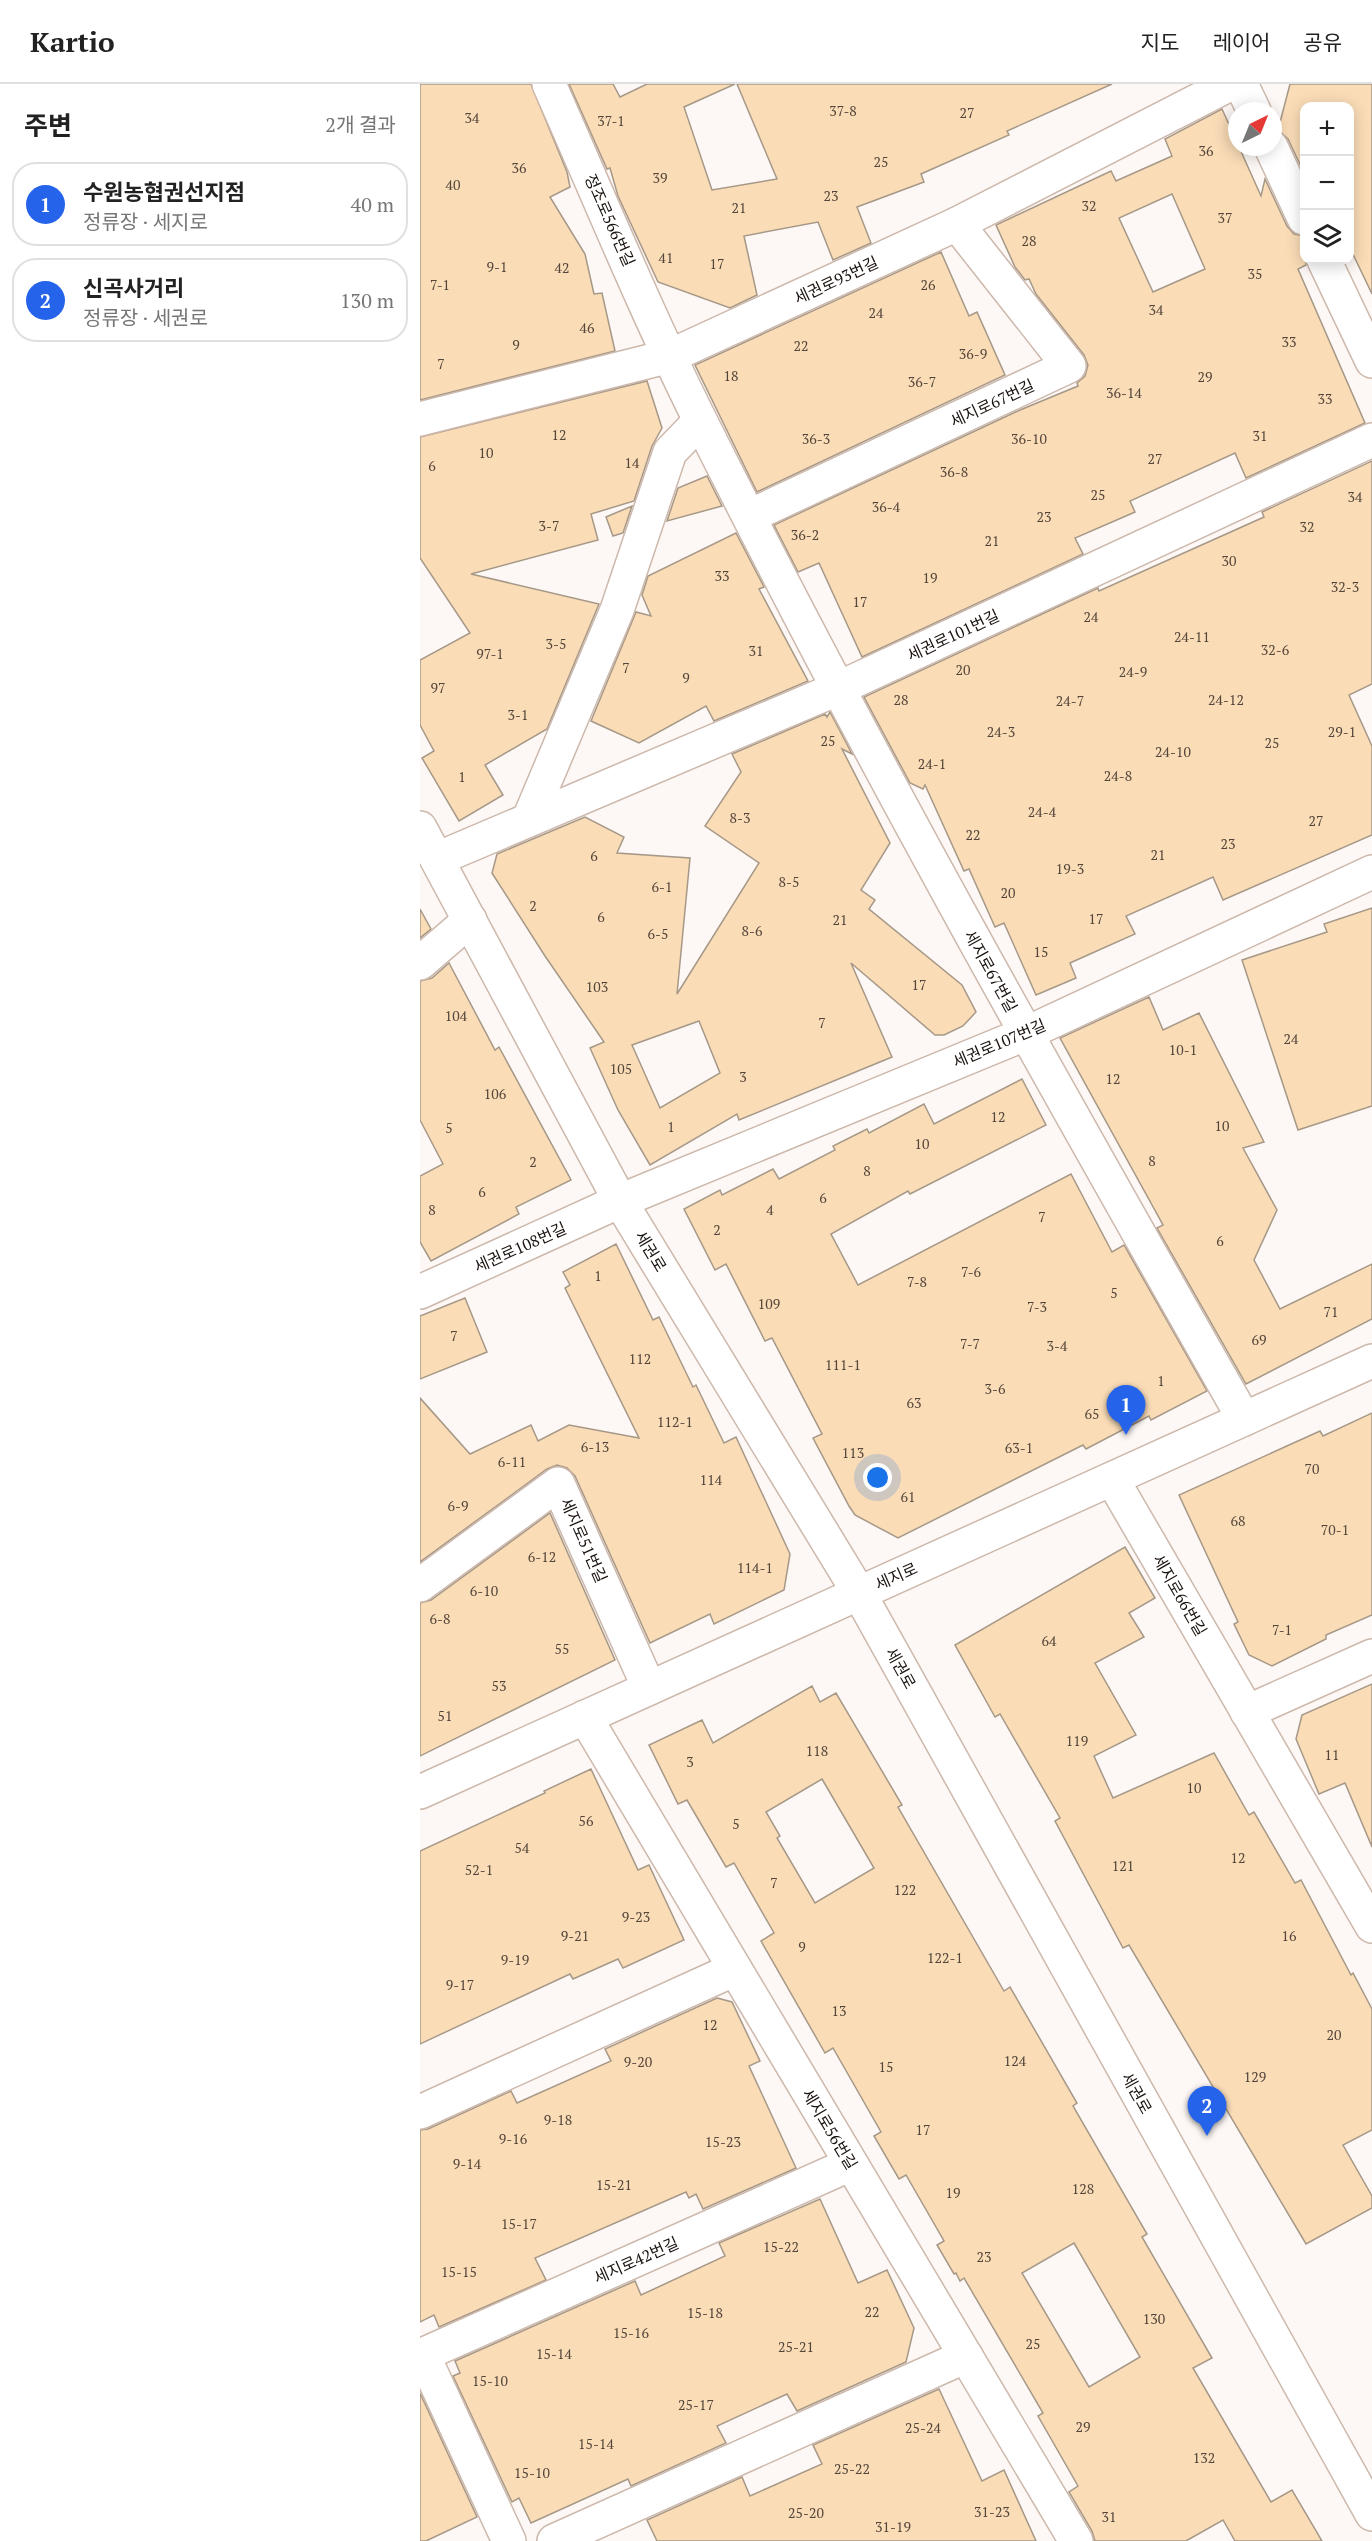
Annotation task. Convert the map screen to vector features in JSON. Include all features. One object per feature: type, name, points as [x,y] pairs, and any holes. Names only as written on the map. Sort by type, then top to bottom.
[{"type":"street","name":"정조로566번길","points":[[549,84],[670,356]]},
{"type":"street","name":"세권로93번길","points":[[420,418],[670,356],[957,224],[1230,84]]},
{"type":"street","points":[[1241,84],[1250,102]]},
{"type":"street","points":[[1275,156],[1301,210]]},
{"type":"street","name":"세지로67번길","points":[[750,516],[1069,366],[957,224]]},
{"type":"street","points":[[1326,264],[1372,361]]},
{"type":"street","name":"세지로67번길","points":[[670,356],[700,421],[837,689],[1025,1034],[1244,1419]]},
{"type":"street","points":[[529,819],[617,610],[661,473],[670,452],[700,421]]},
{"type":"street","name":"세권로101번길","points":[[437,858],[837,689],[1372,440]]},
{"type":"street","name":"세권로","points":[[420,828],[621,1201],[859,1593],[1372,2514]]},
{"type":"street","name":"세권로107번길","points":[[621,1201],[1025,1034],[1372,872]]},
{"type":"street","points":[[420,963],[470,920]]},
{"type":"street","name":"세권로108번길","points":[[420,1292],[621,1201]]},
{"type":"street","name":"세지로","points":[[420,1792],[1372,1361]]},
{"type":"street","name":"세지로66번길","points":[[1112,1479],[1370,1918]]},
{"type":"street","name":"세지로51번길","points":[[420,1586],[558,1484],[650,1688]]},
{"type":"street","points":[[1247,1712],[1372,1656]]},
{"type":"street","name":"세지로56번길","points":[[585,1717],[1076,2541]]},
{"type":"street","points":[[420,2112],[735,1969]]},
{"type":"street","name":"세지로42번길","points":[[422,2355],[851,2164]]},
{"type":"street","points":[[422,2355],[509,2541]]},
{"type":"street","points":[[554,2541],[966,2356]]},
{"type":"building","points":[[420,84],[531,84],[567,172],[570,187],[550,197],[585,254],[594,294],[602,293],[615,351],[420,400]]},
{"type":"building","points":[[569,84],[613,84],[620,97],[647,84],[735,84],[684,107],[712,190],[777,179],[737,84],[1112,84],[1007,131],[1009,135],[921,174],[924,182],[857,207],[871,243],[833,260],[818,222],[744,236],[757,295],[730,308],[658,282],[618,196],[610,168],[607,169]]},
{"type":"building","points":[[1290,84],[1372,84],[1372,294],[1354,256],[1354,102],[1300,102],[1300,164],[1288,139],[1282,134],[1282,115]]},
{"type":"building","points":[[1222,109],[1228,122],[1228,156],[1243,156],[1261,196],[1265,179],[1287,226],[1294,234],[1300,235],[1300,264],[1306,265],[1298,269],[1365,423],[1246,478],[1235,453],[1130,501],[1135,512],[1075,538],[1083,554],[862,657],[819,563],[798,572],[774,525],[1020,410],[1078,386],[1077,383],[1085,376],[1088,365],[1084,355],[1036,294],[1029,279],[1025,280],[1015,267],[996,225],[1111,171],[1116,181],[1172,156],[1165,139]],"holes":[[[1172,194],[1205,269],[1153,292],[1119,218]]]},
{"type":"building","points":[[941,252],[969,316],[977,312],[1005,375],[757,492],[695,365]]},
{"type":"building","points":[[647,381],[662,428],[652,446],[634,501],[591,514],[598,540],[471,574],[599,604],[547,729],[485,765],[503,795],[459,821],[422,758],[434,751],[420,725],[420,660],[470,633],[420,558],[420,437]]},
{"type":"building","points":[[1372,461],[1372,684],[1349,695],[1372,746],[1372,835],[1223,900],[1213,877],[1126,916],[1135,934],[1070,963],[1076,978],[1036,995],[1004,923],[995,927],[969,869],[964,871],[925,785],[923,789],[910,783],[864,697],[1098,588],[1099,591],[1264,517],[1262,512]]},
{"type":"building","points":[[707,476],[722,506],[667,521],[678,488]]},
{"type":"building","points":[[632,506],[623,533],[613,536],[606,517]]},
{"type":"building","points":[[736,533],[764,587],[759,589],[808,681],[714,721],[706,706],[639,743],[591,721],[636,612],[651,616],[642,595],[648,576]]},
{"type":"building","points":[[830,712],[852,754],[842,749],[890,843],[861,890],[875,900],[869,909],[962,985],[976,1012],[963,1026],[944,1035],[935,1035],[851,963],[892,1057],[739,1120],[737,1114],[650,1165],[618,1110],[590,1048],[604,1042],[492,873],[497,854],[585,817],[624,837],[617,853],[690,858],[677,994],[759,863],[705,826],[741,772],[732,754],[825,714],[827,717]],"holes":[[[699,1021],[720,1073],[660,1108],[632,1045]]]},
{"type":"building","points":[[1372,908],[1372,1106],[1298,1130],[1242,960],[1327,932],[1324,924]]},
{"type":"building","points":[[420,909],[431,929],[420,938]]},
{"type":"building","points":[[449,963],[495,1050],[499,1047],[571,1180],[516,1207],[519,1214],[431,1261],[420,1242],[420,1176],[443,1164],[420,1120],[420,981],[432,978]]},
{"type":"building","points":[[1149,997],[1163,1030],[1199,1013],[1264,1142],[1243,1148],[1277,1210],[1254,1260],[1280,1309],[1372,1264],[1372,1319],[1246,1384],[1157,1228],[1163,1225],[1060,1038]]},
{"type":"building","points":[[1022,1079],[1046,1125],[910,1194],[908,1191],[831,1234],[858,1285],[1071,1174],[1112,1252],[1124,1245],[1207,1391],[1151,1420],[1149,1416],[1086,1449],[1083,1445],[898,1538],[855,1515],[849,1506],[813,1438],[822,1434],[772,1338],[765,1341],[726,1264],[715,1270],[684,1209],[720,1190],[722,1195],[773,1169],[779,1179],[835,1150],[833,1146],[867,1129],[869,1133],[924,1104],[934,1124]]},
{"type":"building","points":[[616,1244],[653,1320],[659,1317],[693,1387],[696,1385],[724,1443],[736,1437],[790,1554],[784,1590],[714,1624],[710,1614],[650,1643],[575,1476],[567,1468],[557,1465],[547,1469],[420,1562],[420,1398],[470,1454],[531,1425],[538,1441],[569,1425],[639,1438],[565,1288],[570,1285],[563,1272]]},
{"type":"building","points":[[465,1298],[487,1352],[420,1379],[420,1316]]},
{"type":"building","points":[[1372,1413],[1372,1615],[1326,1635],[1326,1639],[1272,1666],[1249,1655],[1234,1624],[1238,1622],[1179,1495],[1320,1431],[1323,1436]]},
{"type":"building","points":[[550,1513],[615,1660],[420,1756],[420,1603],[431,1600]]},
{"type":"building","points":[[1125,1547],[1155,1598],[1129,1613],[1144,1637],[1095,1663],[1136,1735],[1094,1756],[1113,1798],[1214,1753],[1249,1815],[1254,1812],[1295,1883],[1301,1880],[1351,1975],[1353,1973],[1372,2009],[1372,2130],[1343,2145],[1372,2196],[1372,2208],[1306,2244],[1129,1945],[1123,1948],[1055,1821],[1060,1818],[1000,1714],[995,1717],[955,1645]]},
{"type":"building","points":[[1372,1684],[1372,1847],[1345,1783],[1319,1794],[1296,1739],[1302,1715]]},
{"type":"building","points":[[812,1686],[820,1702],[836,1693],[902,1805],[898,1807],[1004,1991],[1010,1987],[1077,2103],[1073,2106],[1147,2234],[1142,2237],[1212,2358],[1193,2368],[1271,2502],[1292,2490],[1322,2541],[1235,2541],[1223,2520],[1186,2541],[1095,2541],[1092,2531],[1069,2492],[1078,2486],[1038,2416],[1043,2413],[964,2278],[960,2281],[956,2273],[954,2274],[937,2245],[944,2241],[906,2175],[899,2179],[874,2136],[881,2132],[833,2048],[825,2053],[761,1941],[774,1933],[734,1863],[726,1867],[687,1800],[678,1804],[649,1745],[702,1720],[713,1743]],"holes":[[[822,1779],[874,1868],[815,1903],[777,1838],[780,1836],[766,1812]],[[1074,2243],[1140,2357],[1089,2387],[1022,2273]]]},
{"type":"building","points":[[591,1769],[638,1870],[649,1865],[684,1940],[623,1968],[618,1959],[573,1979],[570,1974],[420,2044],[420,1851]]},
{"type":"building","points":[[717,1998],[732,2002],[760,2061],[749,2066],[796,2168],[703,2209],[696,2194],[689,2198],[686,2192],[535,2258],[546,2280],[439,2327],[434,2315],[420,2322],[420,2130],[428,2129],[511,2091],[517,2103],[611,2061],[605,2049]]},
{"type":"building","points":[[820,2199],[858,2283],[887,2270],[914,2328],[906,2362],[797,2411],[787,2394],[717,2426],[726,2443],[631,2486],[628,2479],[531,2523],[519,2498],[512,2502],[453,2376],[460,2373],[455,2361],[635,2281],[641,2295],[725,2256],[719,2243]]},
{"type":"building","points":[[939,2389],[982,2481],[1004,2470],[1036,2541],[657,2541],[647,2520],[742,2477],[750,2496],[822,2464],[813,2445]]},
{"type":"building","points":[[420,2393],[477,2517],[426,2541],[420,2541]]},
{"type":"place","name":"수원농협권선지점","points":[[1126,1435]]},
{"type":"place","name":"신곡사거리","points":[[1207,2136]]}]
